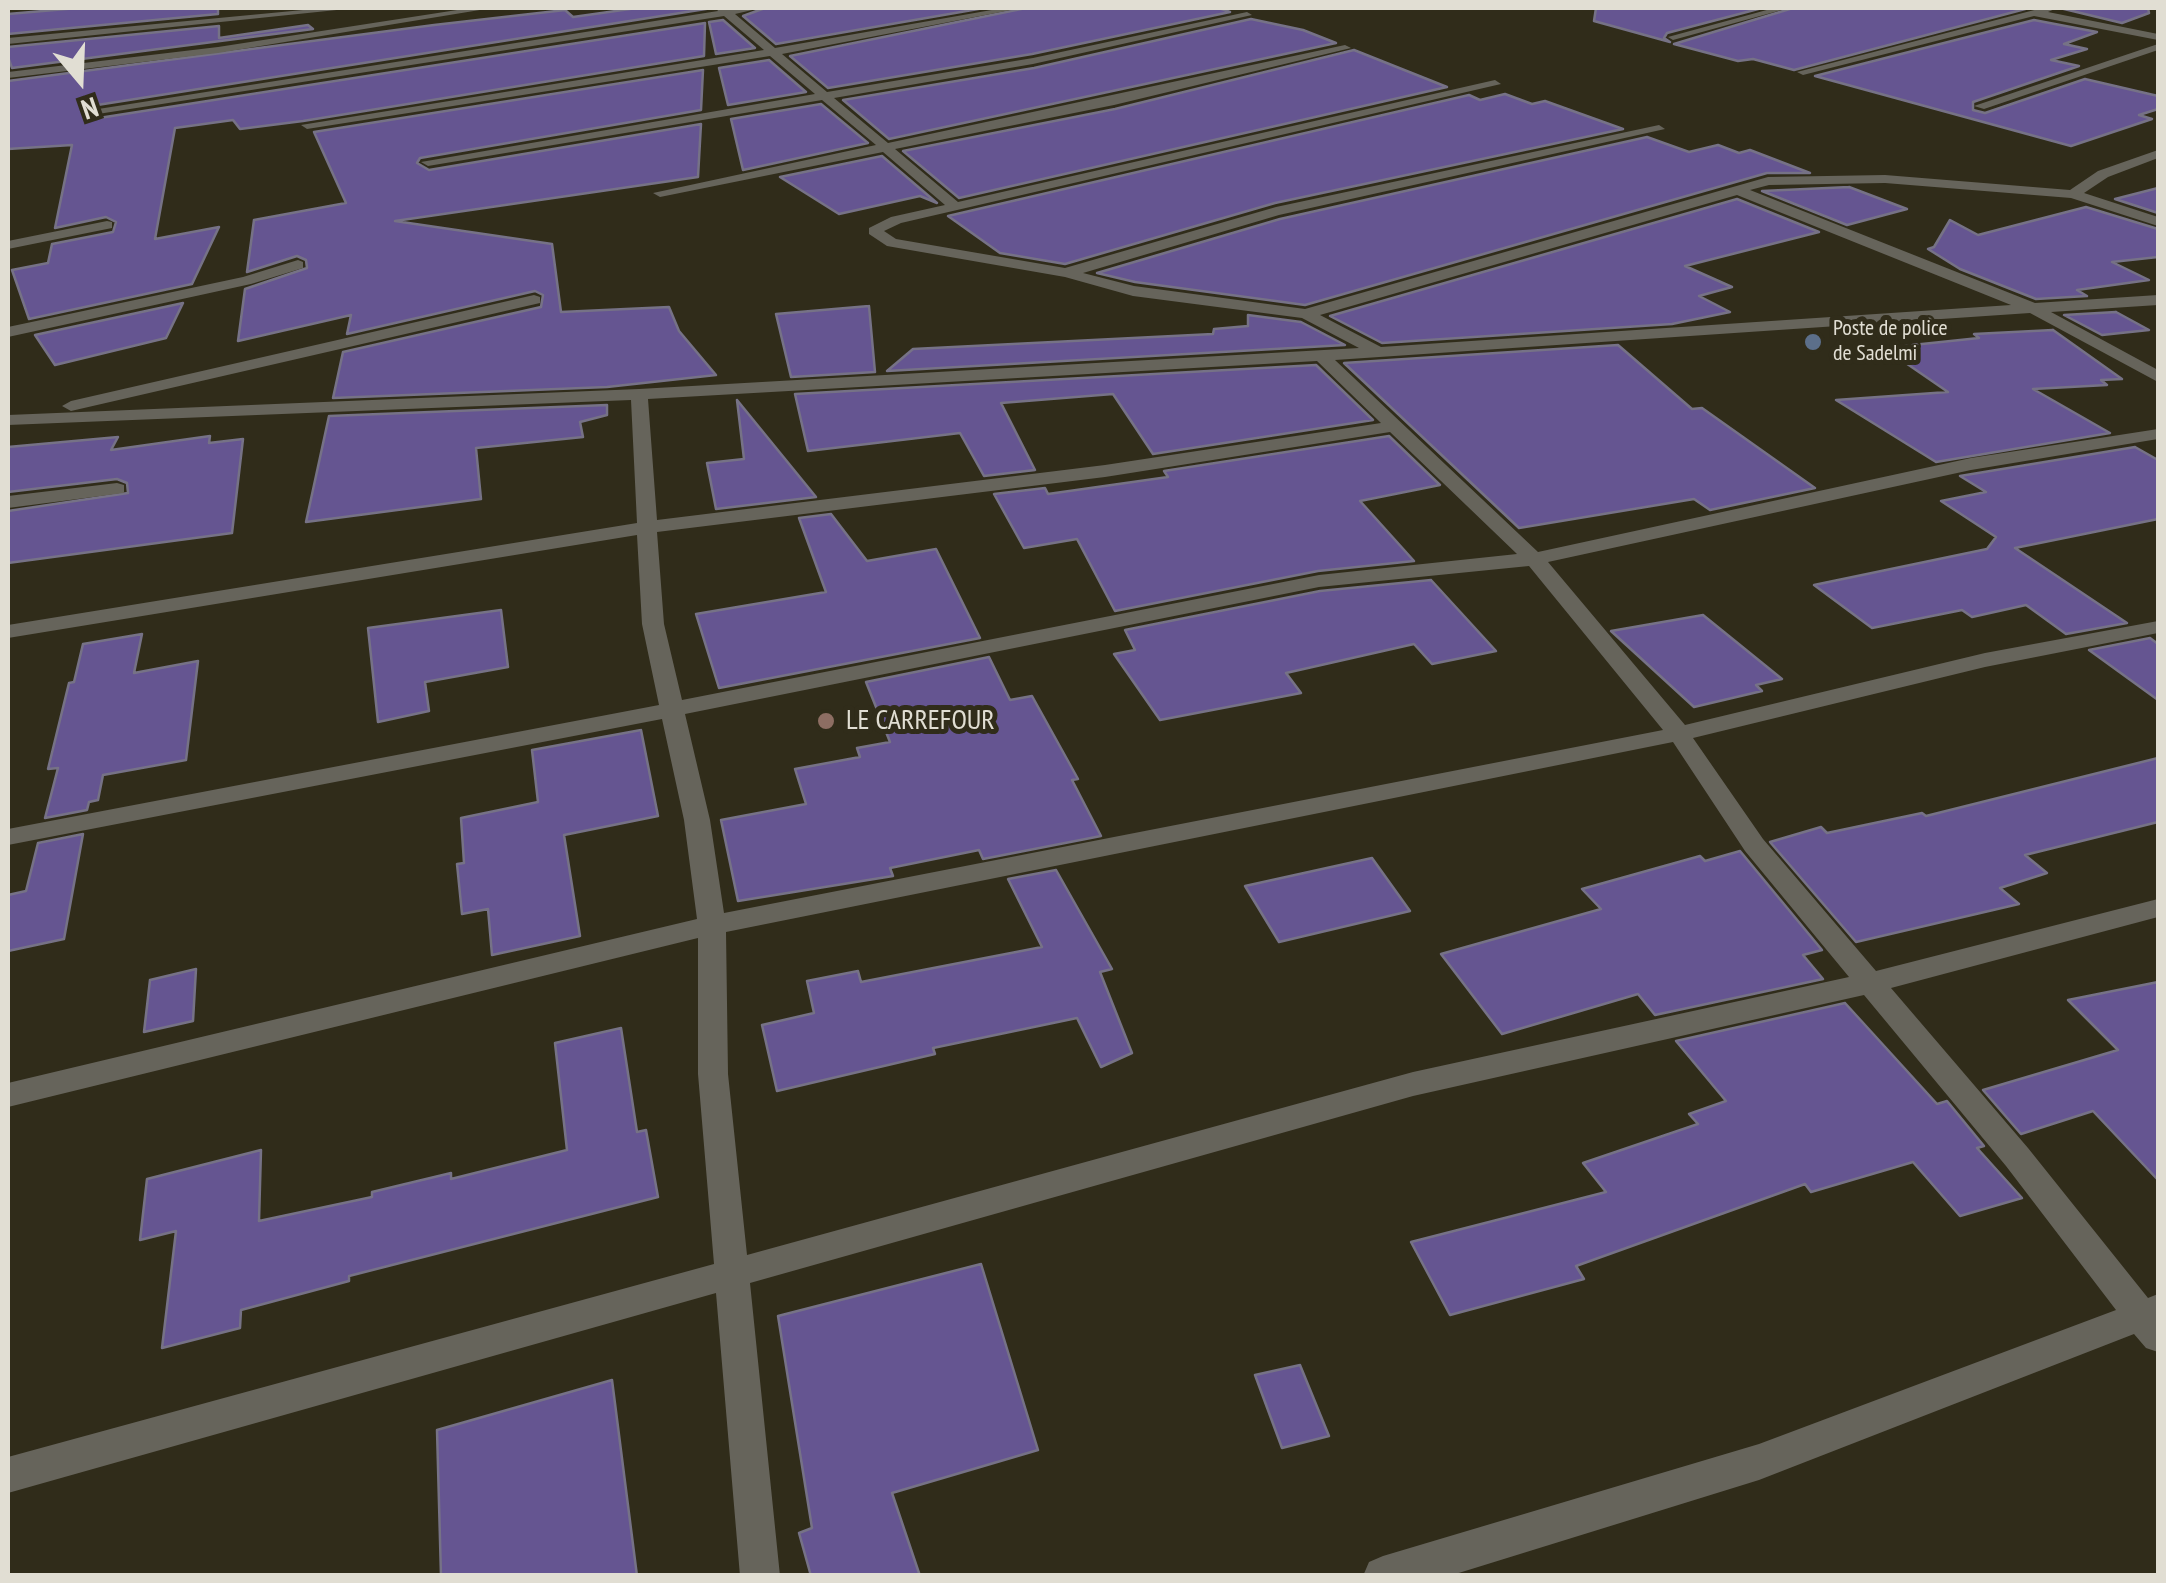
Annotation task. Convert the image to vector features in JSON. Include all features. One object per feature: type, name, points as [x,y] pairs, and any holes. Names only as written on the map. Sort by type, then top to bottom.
[{"type":"street","points":[[8,41],[351,8]]},
{"type":"street","points":[[8,76],[218,50],[487,8]]},
{"type":"street","points":[[98,110],[723,10],[756,8]]},
{"type":"street","points":[[307,125],[772,52],[1018,8]]},
{"type":"street","points":[[1673,37],[1784,8]]},
{"type":"street","points":[[2012,8],[2158,37]]},
{"type":"street","points":[[1804,72],[2052,8]]},
{"type":"street","points":[[723,10],[891,148],[956,208]]},
{"type":"street","points":[[428,162],[1033,61],[1247,15]]},
{"type":"street","points":[[1980,106],[2158,47]]},
{"type":"street","points":[[660,193],[728,176],[891,148],[1345,48]]},
{"type":"street","points":[[1376,351],[1306,314],[1134,291],[1066,273],[892,243],[874,231],[896,220],[1495,84]]},
{"type":"street","points":[[1066,273],[1276,211],[1658,129]]},
{"type":"street","points":[[2073,194],[2103,174],[2158,154]]},
{"type":"street","points":[[1306,314],[1515,251],[1742,192],[1768,181],[1828,177],[2073,194],[2158,222]]},
{"type":"street","points":[[1742,192],[2032,308],[2158,377]]},
{"type":"street","points":[[8,246],[107,225]]},
{"type":"street","points":[[8,332],[246,281],[298,265]]},
{"type":"street","points":[[11,420],[534,300]]},
{"type":"street","points":[[11,420],[639,394],[1321,356],[2158,300]]},
{"type":"street","points":[[1321,356],[1534,560],[1679,734],[1754,845],[1866,984],[2151,1320],[1759,1462],[1383,1576]]},
{"type":"street","points":[[639,394],[653,624],[697,820],[712,926],[713,1074],[735,1272],[760,1576]]},
{"type":"street","points":[[8,632],[648,527],[1105,471],[1394,426]]},
{"type":"street","points":[[8,837],[672,711],[1319,581],[1534,560],[1972,464],[2158,434]]},
{"type":"street","points":[[8,502],[118,489]]},
{"type":"street","points":[[8,1095],[712,926],[1679,734],[1985,660],[2158,626]]},
{"type":"street","points":[[8,1475],[1413,1084],[1866,984],[2158,908]]},
{"type":"building","points":[[78,8],[218,8],[218,14],[8,34],[8,14]]},
{"type":"building","points":[[637,8],[712,8],[91,106],[88,111],[99,118],[705,23],[704,56],[303,121],[240,129],[233,120],[175,128],[155,239],[219,227],[192,284],[29,319],[12,270],[48,263],[52,244],[113,232],[116,222],[106,217],[55,228],[72,145],[8,149],[8,81],[434,25],[565,10],[573,17]]},
{"type":"building","points":[[765,8],[984,8],[776,44],[743,16]]},
{"type":"building","points":[[1026,8],[1219,8],[1230,12],[1032,54],[828,88],[790,56]]},
{"type":"building","points":[[1596,8],[1762,8],[1667,33],[1664,38],[1670,42],[1594,21]]},
{"type":"building","points":[[1793,8],[2029,8],[1794,70],[1753,59],[1738,61],[1674,44]]},
{"type":"building","points":[[2060,8],[2148,8],[2149,13],[2122,23]]},
{"type":"building","points":[[1251,19],[1303,30],[1336,43],[889,139],[843,100],[1034,68]]},
{"type":"building","points":[[723,20],[755,48],[716,54],[709,22]]},
{"type":"building","points":[[2034,20],[2097,32],[2064,44],[2087,49],[2051,60],[2079,66],[1973,102],[1973,110],[1985,113],[2085,79],[2158,96],[2158,109],[2139,115],[2152,119],[2071,146],[1815,76]]},
{"type":"building","points":[[308,25],[313,29],[12,68],[8,57],[8,47],[219,26],[219,38]]},
{"type":"building","points":[[1354,50],[1447,87],[959,198],[903,151],[1115,109]]},
{"type":"building","points":[[769,60],[806,92],[728,105],[719,68]]},
{"type":"building","points":[[703,70],[701,110],[420,158],[417,163],[429,170],[701,124],[698,177],[395,221],[552,244],[561,312],[669,307],[679,331],[716,375],[607,387],[333,398],[343,352],[541,307],[543,295],[535,291],[347,334],[351,315],[238,341],[245,289],[307,268],[306,260],[297,256],[247,272],[254,220],[346,203],[314,132]]},
{"type":"building","points":[[1505,94],[1532,104],[1545,101],[1623,129],[1275,203],[1065,264],[1000,253],[948,216],[1469,95],[1480,100]]},
{"type":"building","points":[[821,104],[868,143],[743,170],[731,119]]},
{"type":"building","points":[[1647,137],[1689,152],[1718,145],[1739,153],[1750,150],[1810,173],[1767,173],[1305,305],[1135,282],[1097,273],[1280,219]]},
{"type":"building","points":[[882,156],[937,203],[920,196],[839,214],[780,177]]},
{"type":"building","points":[[1849,187],[1907,209],[1847,225],[1762,191]]},
{"type":"building","points":[[2158,188],[2158,213],[2115,199]]},
{"type":"building","points":[[1737,199],[1819,232],[1685,266],[1732,287],[1699,296],[1730,312],[1672,324],[1382,343],[1330,316]]},
{"type":"building","points":[[2086,207],[2158,229],[2158,257],[2112,262],[2149,280],[2077,290],[2087,296],[2036,299],[1960,269],[1928,249],[1934,247],[1950,220],[1978,235]]},
{"type":"building","points":[[183,303],[166,338],[55,365],[35,335]]},
{"type":"building","points":[[869,306],[875,372],[791,377],[776,314]]},
{"type":"building","points":[[2116,312],[2149,330],[2102,335],[2064,315]]},
{"type":"building","points":[[1248,315],[1301,322],[1345,345],[887,371],[913,349],[1213,334],[1214,329],[1248,326]]},
{"type":"building","points":[[2053,330],[2122,379],[2101,380],[2107,385],[2033,389],[2110,433],[1936,462],[1836,400],[1948,392],[1884,348],[1979,338],[1974,334]]},
{"type":"building","points":[[1618,345],[1692,409],[1702,408],[1815,488],[1710,510],[1694,499],[1519,528],[1344,363]]},
{"type":"building","points":[[1316,365],[1373,420],[1153,454],[1113,394],[1001,403],[1035,470],[984,476],[960,433],[808,451],[795,394]]},
{"type":"building","points":[[737,400],[816,497],[716,509],[707,463],[744,459]]},
{"type":"building","points":[[607,405],[607,415],[580,422],[583,437],[476,448],[481,499],[306,522],[329,416]]},
{"type":"building","points":[[210,436],[209,443],[243,439],[232,533],[8,563],[8,511],[128,493],[127,483],[117,479],[8,492],[8,447],[118,437],[111,450]]},
{"type":"building","points":[[1389,436],[1440,485],[1360,501],[1414,561],[1318,571],[1115,611],[1077,539],[1024,548],[994,494],[1045,488],[1048,494],[1168,477],[1164,471]]},
{"type":"building","points":[[2135,447],[2158,460],[2158,519],[2015,548],[2127,623],[2066,634],[2026,605],[1972,617],[1962,610],[1872,628],[1814,585],[1987,549],[1996,537],[1941,501],[1986,492],[1960,476]]},
{"type":"building","points":[[831,514],[867,561],[936,549],[980,638],[719,688],[696,614],[826,592],[799,518]]},
{"type":"building","points":[[1431,580],[1496,651],[1432,664],[1414,644],[1286,673],[1301,693],[1160,720],[1114,654],[1135,650],[1125,630],[1320,591]]},
{"type":"building","points":[[501,610],[508,667],[425,682],[429,711],[378,722],[368,628]]},
{"type":"building","points":[[1703,615],[1782,679],[1756,685],[1762,691],[1694,707],[1611,631]]},
{"type":"building","points":[[142,634],[134,673],[198,661],[186,760],[103,775],[98,800],[89,802],[87,810],[45,818],[58,768],[48,769],[83,644]]},
{"type":"building","points":[[2150,638],[2158,644],[2158,700],[2089,650]]},
{"type":"building","points":[[989,657],[1010,700],[1032,696],[1078,779],[1072,780],[1101,836],[983,859],[979,850],[890,868],[893,876],[738,901],[721,820],[806,804],[795,769],[860,757],[857,748],[890,742],[866,682]]},
{"type":"building","points":[[641,730],[658,816],[564,835],[580,936],[492,955],[488,909],[462,914],[457,864],[464,863],[461,818],[538,802],[532,750]]},
{"type":"building","points":[[2158,758],[2158,822],[2025,855],[2047,873],[2000,888],[2019,904],[1856,942],[1770,842],[1821,827],[1827,833],[1922,813],[1926,816]]},
{"type":"building","points":[[83,834],[64,939],[8,951],[8,895],[26,891],[38,843]]},
{"type":"building","points":[[1740,851],[1822,950],[1803,955],[1823,979],[1655,1015],[1638,994],[1502,1034],[1441,954],[1601,909],[1582,889],[1700,856],[1705,861]]},
{"type":"building","points":[[1372,858],[1410,911],[1279,942],[1245,886]]},
{"type":"building","points":[[1056,870],[1112,969],[1100,972],[1132,1053],[1101,1067],[1077,1018],[933,1048],[935,1054],[777,1091],[762,1025],[814,1013],[807,981],[858,971],[861,982],[1042,947],[1008,879]]},
{"type":"building","points":[[196,969],[193,1021],[144,1032],[150,980]]},
{"type":"building","points":[[2158,982],[2158,1180],[2093,1111],[2021,1134],[1983,1090],[2118,1050],[2068,1000]]},
{"type":"building","points":[[1845,1003],[1937,1104],[1947,1101],[1984,1146],[1977,1148],[2022,1198],[1960,1216],[1913,1162],[1811,1192],[1805,1184],[1576,1266],[1584,1279],[1450,1315],[1411,1242],[1606,1192],[1583,1163],[1698,1124],[1689,1114],[1726,1101],[1676,1041]]},
{"type":"building","points":[[621,1028],[637,1132],[646,1130],[658,1197],[349,1276],[349,1281],[241,1310],[240,1328],[162,1348],[176,1231],[140,1240],[147,1179],[261,1150],[259,1221],[372,1197],[372,1192],[451,1173],[451,1179],[567,1150],[555,1043]]},
{"type":"building","points":[[981,1264],[1038,1450],[892,1493],[920,1576],[811,1576],[799,1533],[812,1528],[778,1316]]},
{"type":"building","points":[[1300,1365],[1329,1436],[1282,1448],[1255,1375]]},
{"type":"building","points":[[612,1380],[637,1576],[441,1576],[437,1430]]},
{"type":"place","name":"Poste de police de Sadelmi","points":[[1813,342]]},
{"type":"place","name":"LE CARREFOUR","points":[[826,721]]}]
